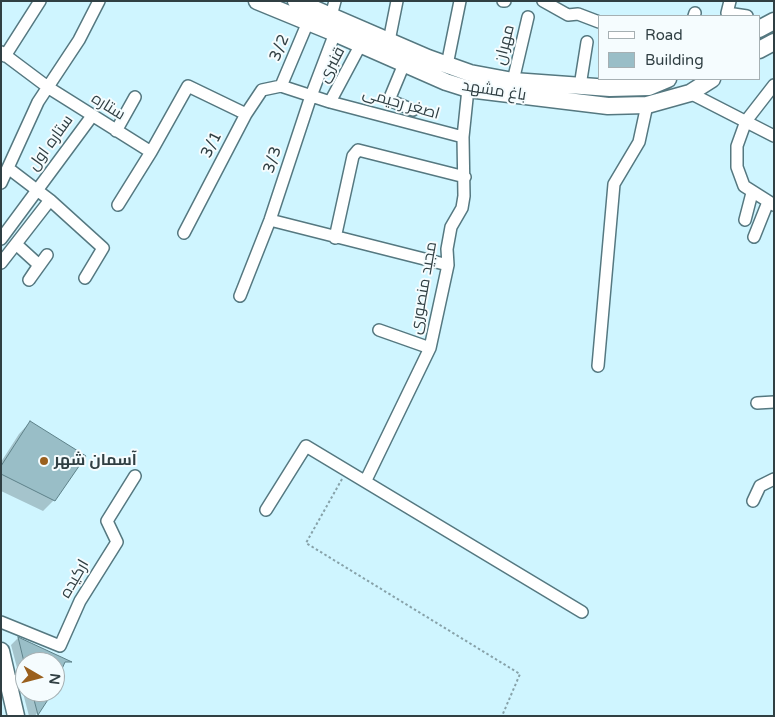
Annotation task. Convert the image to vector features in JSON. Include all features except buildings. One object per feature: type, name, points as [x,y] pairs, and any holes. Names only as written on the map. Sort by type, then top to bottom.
[{"type":"main road","name":"باغ مشهد","points":[[256,1],[278,6],[308,22],[404,64],[468,89],[608,106],[647,106],[690,93],[710,80]]},
{"type":"main road","name":"باغ مشهد","points":[[296,1],[333,9],[389,41],[470,73],[513,81],[610,88],[649,87],[666,80]]},
{"type":"main road","points":[[760,49],[774,42]]},
{"type":"main road","points":[[1,651],[16,716]]},
{"type":"street","points":[[3,54],[40,1]]},
{"type":"street","points":[[1,183],[38,102],[79,40],[99,1]]},
{"type":"street","points":[[389,41],[397,1]]},
{"type":"street","points":[[447,65],[460,1]]},
{"type":"street","points":[[543,1],[568,15],[578,14],[598,22]]},
{"type":"street","points":[[730,1],[727,13],[740,15]]},
{"type":"street","name":"مهران","points":[[513,81],[528,17]]},
{"type":"street","name":"3/2","points":[[281,86],[308,22]]},
{"type":"street","name":"3/3","points":[[240,296],[270,220],[311,96],[335,33]]},
{"type":"street","points":[[580,86],[587,42]]},
{"type":"street","name":"قنبری","points":[[330,102],[361,44]]},
{"type":"street","name":"ستاره","points":[[3,54],[49,88],[151,152]]},
{"type":"street","points":[[404,64],[389,100],[413,110]]},
{"type":"street","points":[[754,237],[771,203],[744,186],[737,168],[737,146],[746,121],[774,85]]},
{"type":"street","points":[[118,206],[188,86],[246,114]]},
{"type":"street","name":"اصغر رحیمی","points":[[281,86],[330,102],[463,137]]},
{"type":"street","name":"3/1","points":[[184,234],[246,114],[262,90],[281,86]]},
{"type":"street","name":"مجید منصوری","points":[[366,480],[430,348],[448,265],[452,227],[462,208],[465,177],[463,137],[468,89]]},
{"type":"street","points":[[690,93],[774,136]]},
{"type":"street","points":[[116,131],[135,97]]},
{"type":"street","points":[[598,366],[614,184],[639,142],[647,106]]},
{"type":"street","name":"ستاره اول","points":[[1,239],[92,116]]},
{"type":"street","points":[[335,238],[353,156],[358,150],[465,177]]},
{"type":"street","points":[[8,168],[50,200],[103,248],[85,278]]},
{"type":"street","points":[[745,220],[752,192]]},
{"type":"street","points":[[1,263],[50,200]]},
{"type":"street","points":[[270,220],[335,238],[448,265]]},
{"type":"street","points":[[16,244],[39,265],[29,280],[47,255]]},
{"type":"street","points":[[379,330],[430,348]]},
{"type":"street","points":[[757,402],[774,402]]},
{"type":"street","points":[[266,510],[306,446],[366,480],[582,612]]},
{"type":"street","name":"ارکیده","points":[[1,622],[60,646],[80,601],[117,542],[108,521],[135,476]]},
{"type":"street","points":[[753,500],[760,486],[774,479]]},
{"type":"street","points":[[8,682],[15,681]]},
{"type":"path","points":[[348,470],[306,543],[520,674],[502,716]]},
{"type":"place","name":"آسمان شهر","points":[[44,461]]}]
